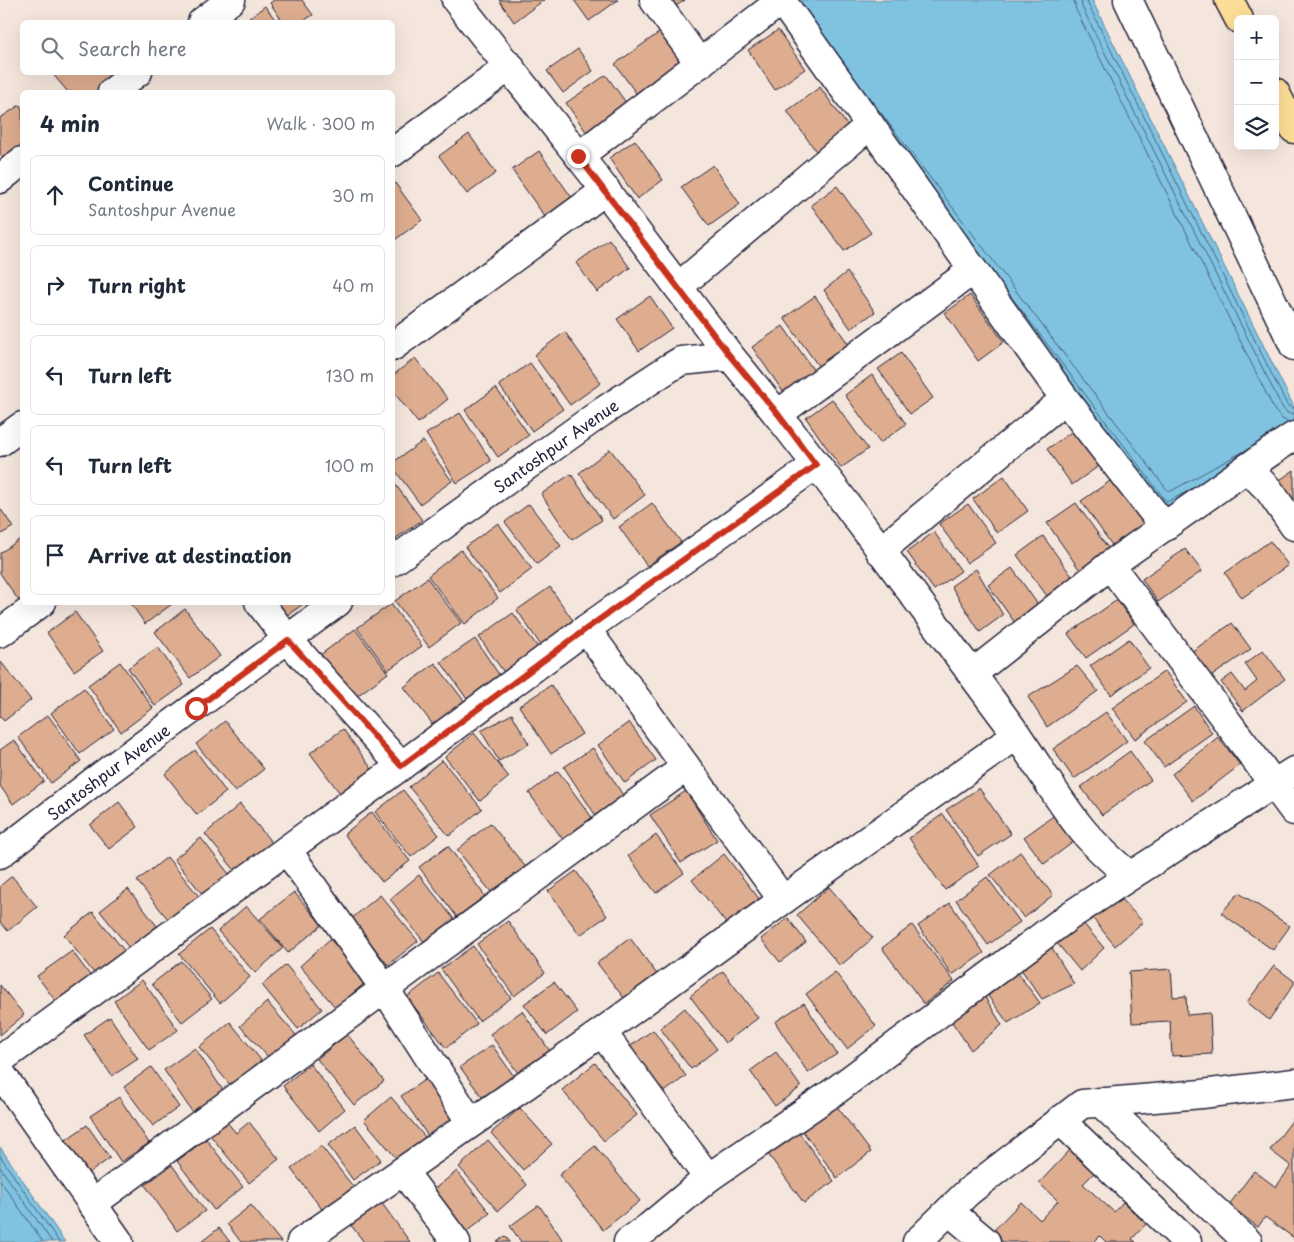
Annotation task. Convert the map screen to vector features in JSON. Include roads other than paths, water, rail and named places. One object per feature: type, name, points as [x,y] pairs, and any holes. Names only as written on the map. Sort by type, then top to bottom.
[{"type":"main road","points":[[1229,0],[1237,15]]},
{"type":"main road","points":[[1279,100],[1294,129]]},
{"type":"street","points":[[205,20],[231,0]]},
{"type":"street","points":[[456,0],[606,190],[730,356],[778,414],[1017,735],[1079,826],[1110,860],[1130,876]]},
{"type":"street","points":[[654,0],[700,64]]},
{"type":"street","points":[[578,156],[782,0],[1065,399],[1164,526]]},
{"type":"street","points":[[1128,0],[1294,346]]},
{"type":"street","points":[[395,151],[510,66]]},
{"type":"street","points":[[115,90],[134,75]]},
{"type":"street","points":[[678,287],[870,126]]},
{"type":"street","points":[[0,179],[20,164]]},
{"type":"street","points":[[395,345],[606,190]]},
{"type":"street","points":[[778,414],[973,270]]},
{"type":"street","name":"Santoshpur Avenue","points":[[395,560],[602,412],[669,368],[681,361],[730,356]]},
{"type":"street","points":[[880,551],[1065,399]]},
{"type":"street","points":[[0,442],[20,427]]},
{"type":"street","points":[[972,674],[1110,565],[1294,436]]},
{"type":"street","points":[[0,1060],[586,629],[816,465]]},
{"type":"street","points":[[1247,468],[1269,490],[1294,526]]},
{"type":"street","points":[[1110,565],[1284,778],[1294,811]]},
{"type":"street","points":[[0,633],[38,605]]},
{"type":"street","points":[[261,605],[288,640],[401,766]]},
{"type":"street","name":"Santoshpur Avenue","points":[[0,854],[94,782],[334,605]]},
{"type":"street","points":[[586,629],[783,900]]},
{"type":"street","points":[[301,1242],[602,1032],[783,900],[1017,735]]},
{"type":"street","points":[[92,1204],[686,767]]},
{"type":"street","points":[[628,1242],[708,1178],[835,1091],[1068,917],[1284,778]]},
{"type":"street","points":[[287,850],[384,989],[471,1123]]},
{"type":"street","points":[[602,1032],[708,1178]]},
{"type":"street","points":[[0,1072],[119,1242]]},
{"type":"street","points":[[924,1240],[968,1192],[1082,1104],[1202,1094],[1294,1083]]},
{"type":"street","points":[[1100,1102],[1248,1242]]},
{"type":"street","points":[[1060,1120],[1187,1242]]},
{"type":"street","points":[[404,1171],[456,1242]]},
{"type":"street","points":[[949,1211],[986,1242]]},
{"type":"water","points":[[791,0],[1092,0],[1294,407],[1294,446],[1164,517]]},
{"type":"water","points":[[0,1147],[65,1242],[0,1242]]}]
